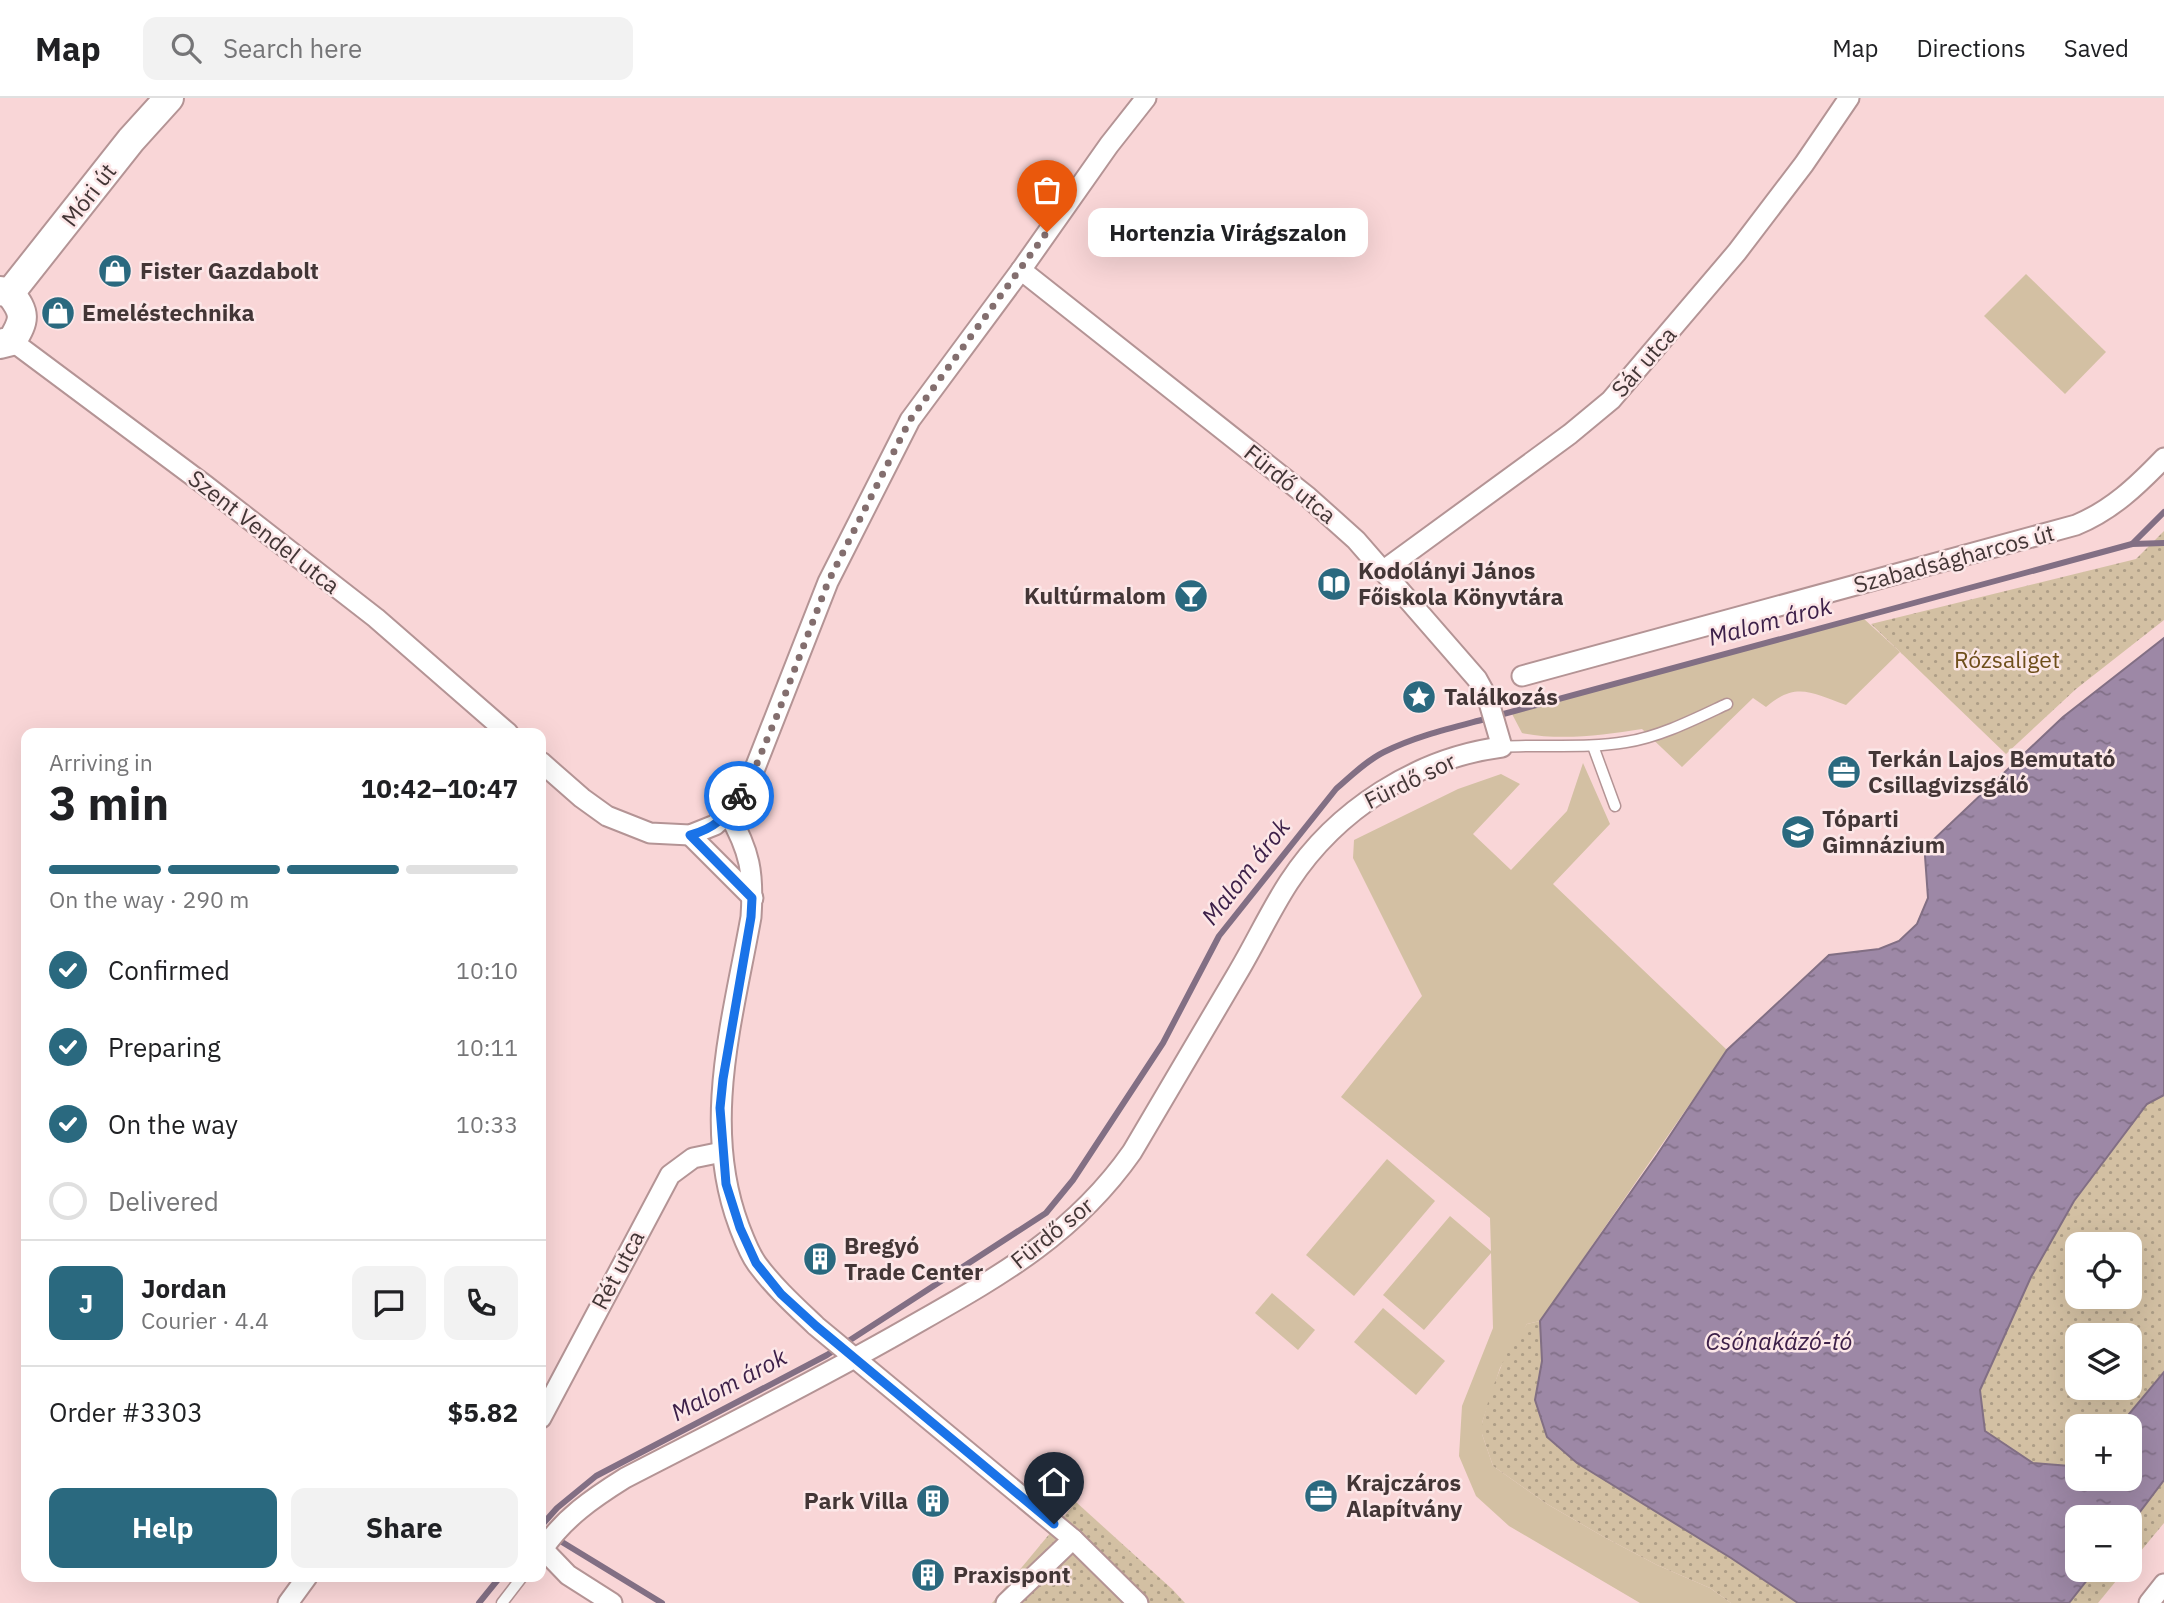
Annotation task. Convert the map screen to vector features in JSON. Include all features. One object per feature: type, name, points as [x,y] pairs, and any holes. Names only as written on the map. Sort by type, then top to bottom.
[{"type":"main road","name":"Móri út","points":[[5,292],[169,98]]},
{"type":"main road","points":[[5,292],[22,307],[22,323],[6,343]]},
{"type":"street","points":[[546,767],[582,799],[607,816],[650,833],[690,835],[715,825],[728,813],[760,757],[828,582],[910,420],[1146,98]]},
{"type":"street","name":"Sár utca","points":[[1384,570],[1570,434],[1611,400],[1737,252],[1804,164],[1849,98]]},
{"type":"street","name":"Fürdő utca","points":[[1021,270],[1308,497],[1356,540],[1476,679],[1488,699],[1500,738]]},
{"type":"street","name":"Szent Vendel utca","points":[[6,343],[205,485],[376,618],[502,728]]},
{"type":"street","name":"Szabadságharcos út","points":[[1522,676],[2076,525],[2094,518],[2114,505],[2164,458]]},
{"type":"street","name":"Fürdő sor","points":[[546,1544],[556,1530],[594,1497],[625,1478],[856,1357],[996,1277],[1064,1229],[1111,1182],[1132,1152],[1288,883],[1313,848],[1363,803],[1397,783],[1433,766],[1485,749],[1500,738]]},
{"type":"street","points":[[728,813],[743,840],[749,859],[752,898],[723,1079],[720,1108],[722,1152],[726,1184],[734,1214],[750,1252],[781,1294],[816,1326],[1073,1539],[1138,1603]]},
{"type":"street","points":[[690,835],[752,898]]},
{"type":"street","name":"Rét utca","points":[[546,1409],[670,1175],[693,1158],[722,1152]]},
{"type":"street","points":[[1006,1603],[1073,1539]]},
{"type":"street","points":[[546,1554],[568,1575],[612,1603]]},
{"type":"street","points":[[288,1603],[303,1582]]},
{"type":"street","points":[[2149,1603],[2164,1584]]},
{"type":"lane","points":[[1500,738],[1538,744],[1593,746],[1629,742],[1689,722],[1727,704]]},
{"type":"lane","points":[[1593,746],[1615,806]]},
{"type":"lane","points":[[502,1603],[518,1582]]},
{"type":"green space","points":[[2026,274],[2106,352],[2065,394],[1984,316]]},
{"type":"green space","name":"Rózsaliget","points":[[2164,531],[2164,620],[2076,689],[2006,754],[1871,624],[2136,559]]},
{"type":"green space","points":[[1863,618],[1900,652],[1846,705],[1804,692],[1786,694],[1766,707],[1753,698],[1682,767],[1642,729],[1552,737],[1522,733],[1511,712]]},
{"type":"green space","points":[[1583,763],[1610,824],[1553,884],[1727,1050],[1540,1321],[1527,1324],[1500,1368],[1482,1423],[1482,1434],[1493,1466],[1547,1504],[1657,1565],[1710,1588],[1731,1603],[1640,1603],[1509,1526],[1476,1496],[1459,1456],[1462,1406],[1493,1328],[1491,1253],[1424,1330],[1383,1295],[1450,1216],[1491,1251],[1490,1218],[1341,1097],[1422,996],[1353,858],[1354,840],[1458,789],[1501,774],[1520,784],[1473,834],[1511,870],[1567,811]]},
{"type":"green space","points":[[2164,1095],[2164,1372],[2142,1398],[2142,1323],[2065,1323],[2065,1400],[2141,1400],[2129,1414],[2065,1414],[2065,1466],[2033,1463],[1985,1431],[1980,1390],[2031,1277],[2074,1201],[2147,1104]]},
{"type":"green space","points":[[1387,1159],[1435,1201],[1354,1296],[1306,1255]]},
{"type":"green space","points":[[1272,1293],[1315,1330],[1298,1350],[1255,1313]]},
{"type":"green space","points":[[1383,1308],[1445,1361],[1416,1395],[1354,1342]]},
{"type":"green space","points":[[1540,1321],[1542,1361],[1535,1400],[1547,1437],[1577,1463],[1731,1558],[1798,1603],[1731,1603],[1710,1588],[1657,1565],[1604,1537],[1547,1504],[1493,1466],[1482,1434],[1482,1423],[1491,1392],[1508,1349],[1527,1324]]},
{"type":"green space","points":[[2164,1480],[2164,1523],[2142,1550],[2142,1509]]},
{"type":"green space","points":[[1076,1502],[1172,1589],[1185,1603],[992,1603]]},
{"type":"green space","points":[[2086,1582],[2115,1582],[2098,1603],[2069,1603]]},
{"type":"water","name":"Csónakázó-tó","points":[[2164,638],[2164,1095],[2147,1104],[2074,1201],[2031,1277],[1980,1390],[1985,1431],[2033,1463],[2065,1466],[2065,1491],[2142,1491],[2142,1414],[2129,1414],[2164,1372],[2164,1480],[2142,1509],[2142,1505],[2065,1505],[2065,1582],[2086,1582],[2069,1603],[1798,1603],[1731,1558],[1577,1463],[1547,1437],[1535,1400],[1542,1361],[1540,1321],[1727,1050],[1829,955],[1879,949],[1899,941],[1917,924],[1928,898],[1925,856],[1932,841],[2063,717]]},
{"type":"waterway","points":[[2132,544],[2164,512]]},
{"type":"waterway","name":"Malom árok","points":[[546,1520],[596,1476],[827,1355],[1046,1213],[1073,1180],[1163,1043],[1219,936],[1336,789],[1377,756],[1408,741],[1459,726],[2132,544],[2164,543]]},
{"type":"waterway","points":[[562,1542],[662,1603]]},
{"type":"waterway","name":"Malom árok","points":[[479,1603],[496,1582]]},
{"type":"way so far","points":[[739,796],[755,768],[778,713],[828,582],[910,420],[1047,232]]},
{"type":"place","name":"Hortenzia Virágszalon","points":[[1047,232]]},
{"type":"place","name":"Fister Gazdabolt","points":[[115,271]]},
{"type":"place","name":"Emeléstechnika","points":[[58,313]]},
{"type":"place","name":"Kodolányi János Főiskola Könyvtára","points":[[1334,584]]},
{"type":"place","name":"Kultúrmalom","points":[[1191,596]]},
{"type":"place","name":"Találkozás","points":[[1419,697]]},
{"type":"place","name":"Terkán Lajos Bemutató Csillagvizsgáló","points":[[1844,772]]},
{"type":"place","name":"Tóparti Gimnázium","points":[[1798,832]]},
{"type":"place","name":"Bregyó Trade Center","points":[[820,1259]]},
{"type":"place","name":"Krajczáros Alapítvány","points":[[1321,1496]]},
{"type":"place","name":"Park Villa","points":[[933,1501]]},
{"type":"place","name":"Praxispont","points":[[928,1575]]},
{"type":"route","points":[[739,796],[728,813],[715,825],[704,832],[690,835],[752,898],[720,1108],[726,1184],[745,1242],[756,1263],[781,1294],[816,1326],[1054,1524]]}]
